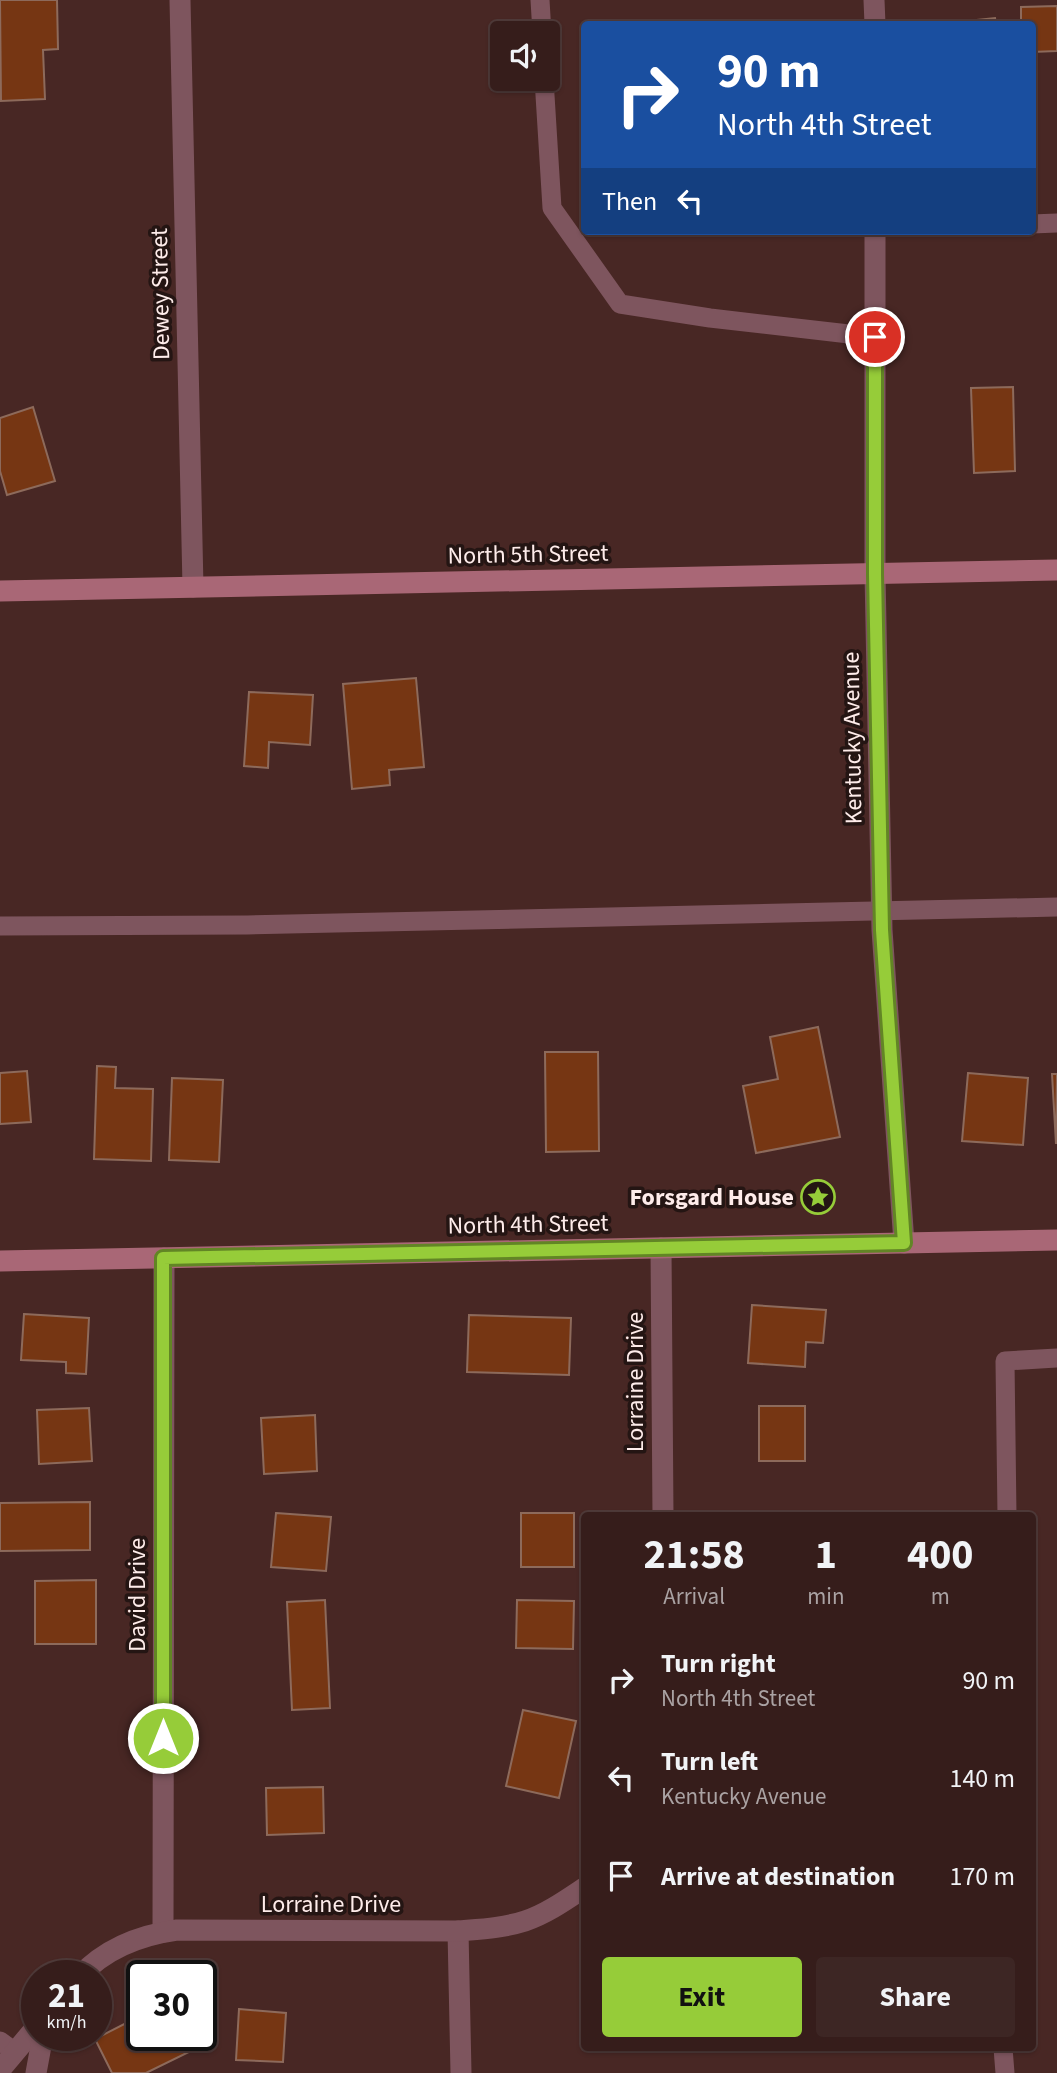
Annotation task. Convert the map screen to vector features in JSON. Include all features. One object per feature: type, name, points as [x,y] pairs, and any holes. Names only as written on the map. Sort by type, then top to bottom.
[{"type":"main road","name":"North 5th Street","points":[[0,590],[1057,570]]},
{"type":"main road","name":"North 4th Street","points":[[0,1261],[1057,1240]]},
{"type":"street","name":"Dewey Street","points":[[180,0],[192,587]]},
{"type":"street","points":[[874,0],[874,21]]},
{"type":"street","name":"Kentucky Avenue","points":[[875,235],[875,574],[882,909],[904,1243]]},
{"type":"street","name":"Lorraine Drive","points":[[661,1248],[663,1512]]},
{"type":"street","name":"David Drive","points":[[163,1258],[163,1931]]},
{"type":"street","name":"Lorraine Drive","points":[[97,1960],[113,1948],[163,1931],[458,1931],[495,1928],[527,1921],[581,1890]]},
{"type":"street","points":[[458,1931],[461,2073]]},
{"type":"street","points":[[0,2070],[8,2046]]},
{"type":"street","points":[[36,2073],[40,2051]]},
{"type":"lane","points":[[540,0],[541,21]]},
{"type":"lane","points":[[545,91],[552,208],[620,304],[710,318],[875,337]]},
{"type":"lane","points":[[1036,224],[1057,223]]},
{"type":"lane","points":[[0,926],[261,925],[1057,906]]},
{"type":"lane","points":[[1007,1512],[1004,1361],[1057,1358]]},
{"type":"lane","points":[[1003,2051],[1005,2073]]},
{"type":"building","points":[[0,0],[57,0],[58,49],[43,50],[45,99],[1,101]]},
{"type":"building","points":[[1057,6],[1057,51],[1036,52],[1036,21],[1021,21],[1021,7]]},
{"type":"building","points":[[995,18],[996,21],[967,21]]},
{"type":"building","points":[[1013,387],[1015,471],[974,473],[971,388]]},
{"type":"building","points":[[33,407],[55,481],[7,495],[0,471],[0,418]]},
{"type":"building","points":[[416,678],[424,767],[389,770],[390,785],[352,789],[343,684]]},
{"type":"building","points":[[249,692],[313,695],[310,745],[269,742],[268,768],[244,766]]},
{"type":"building","points":[[818,1027],[840,1137],[756,1153],[743,1086],[778,1079],[770,1037]]},
{"type":"building","points":[[545,1052],[598,1052],[599,1151],[546,1152]]},
{"type":"building","points":[[97,1066],[116,1067],[115,1088],[153,1089],[151,1161],[94,1159]]},
{"type":"building","points":[[27,1071],[31,1122],[0,1124],[0,1073]]},
{"type":"building","points":[[968,1073],[1028,1078],[1023,1145],[962,1141]]},
{"type":"building","points":[[1052,1074],[1057,1074],[1056,1144]]},
{"type":"building","points":[[172,1078],[223,1080],[219,1162],[169,1160]]},
{"type":"building","points":[[752,1305],[826,1310],[823,1343],[806,1342],[805,1367],[748,1363]]},
{"type":"building","points":[[24,1314],[89,1318],[86,1374],[66,1373],[66,1362],[21,1360]]},
{"type":"building","points":[[469,1315],[571,1318],[569,1375],[467,1372]]},
{"type":"building","points":[[759,1406],[805,1406],[805,1461],[759,1461]]},
{"type":"building","points":[[89,1408],[92,1461],[39,1464],[37,1410]]},
{"type":"building","points":[[315,1415],[317,1471],[264,1474],[261,1418]]},
{"type":"building","points":[[90,1502],[90,1550],[0,1551],[0,1503]]},
{"type":"building","points":[[276,1513],[331,1517],[326,1571],[271,1567]]},
{"type":"building","points":[[521,1513],[574,1513],[574,1567],[521,1567]]},
{"type":"building","points":[[96,1580],[96,1644],[35,1644],[35,1581]]},
{"type":"building","points":[[325,1600],[330,1708],[292,1710],[287,1602]]},
{"type":"building","points":[[517,1600],[574,1601],[573,1649],[516,1648]]},
{"type":"building","points":[[523,1710],[576,1721],[559,1798],[506,1786]]},
{"type":"building","points":[[323,1787],[324,1833],[267,1835],[266,1788]]},
{"type":"building","points":[[239,2009],[286,2013],[283,2062],[236,2060]]},
{"type":"building","points":[[126,2023],[126,2051],[191,2051],[146,2073],[112,2073],[101,2051],[112,2051],[112,2030]]},
{"type":"place","name":"Forsgard House","points":[[818,1197]]},
{"type":"route","points":[[163,1738],[163,1258],[904,1243],[882,930],[875,574],[875,337]]}]
